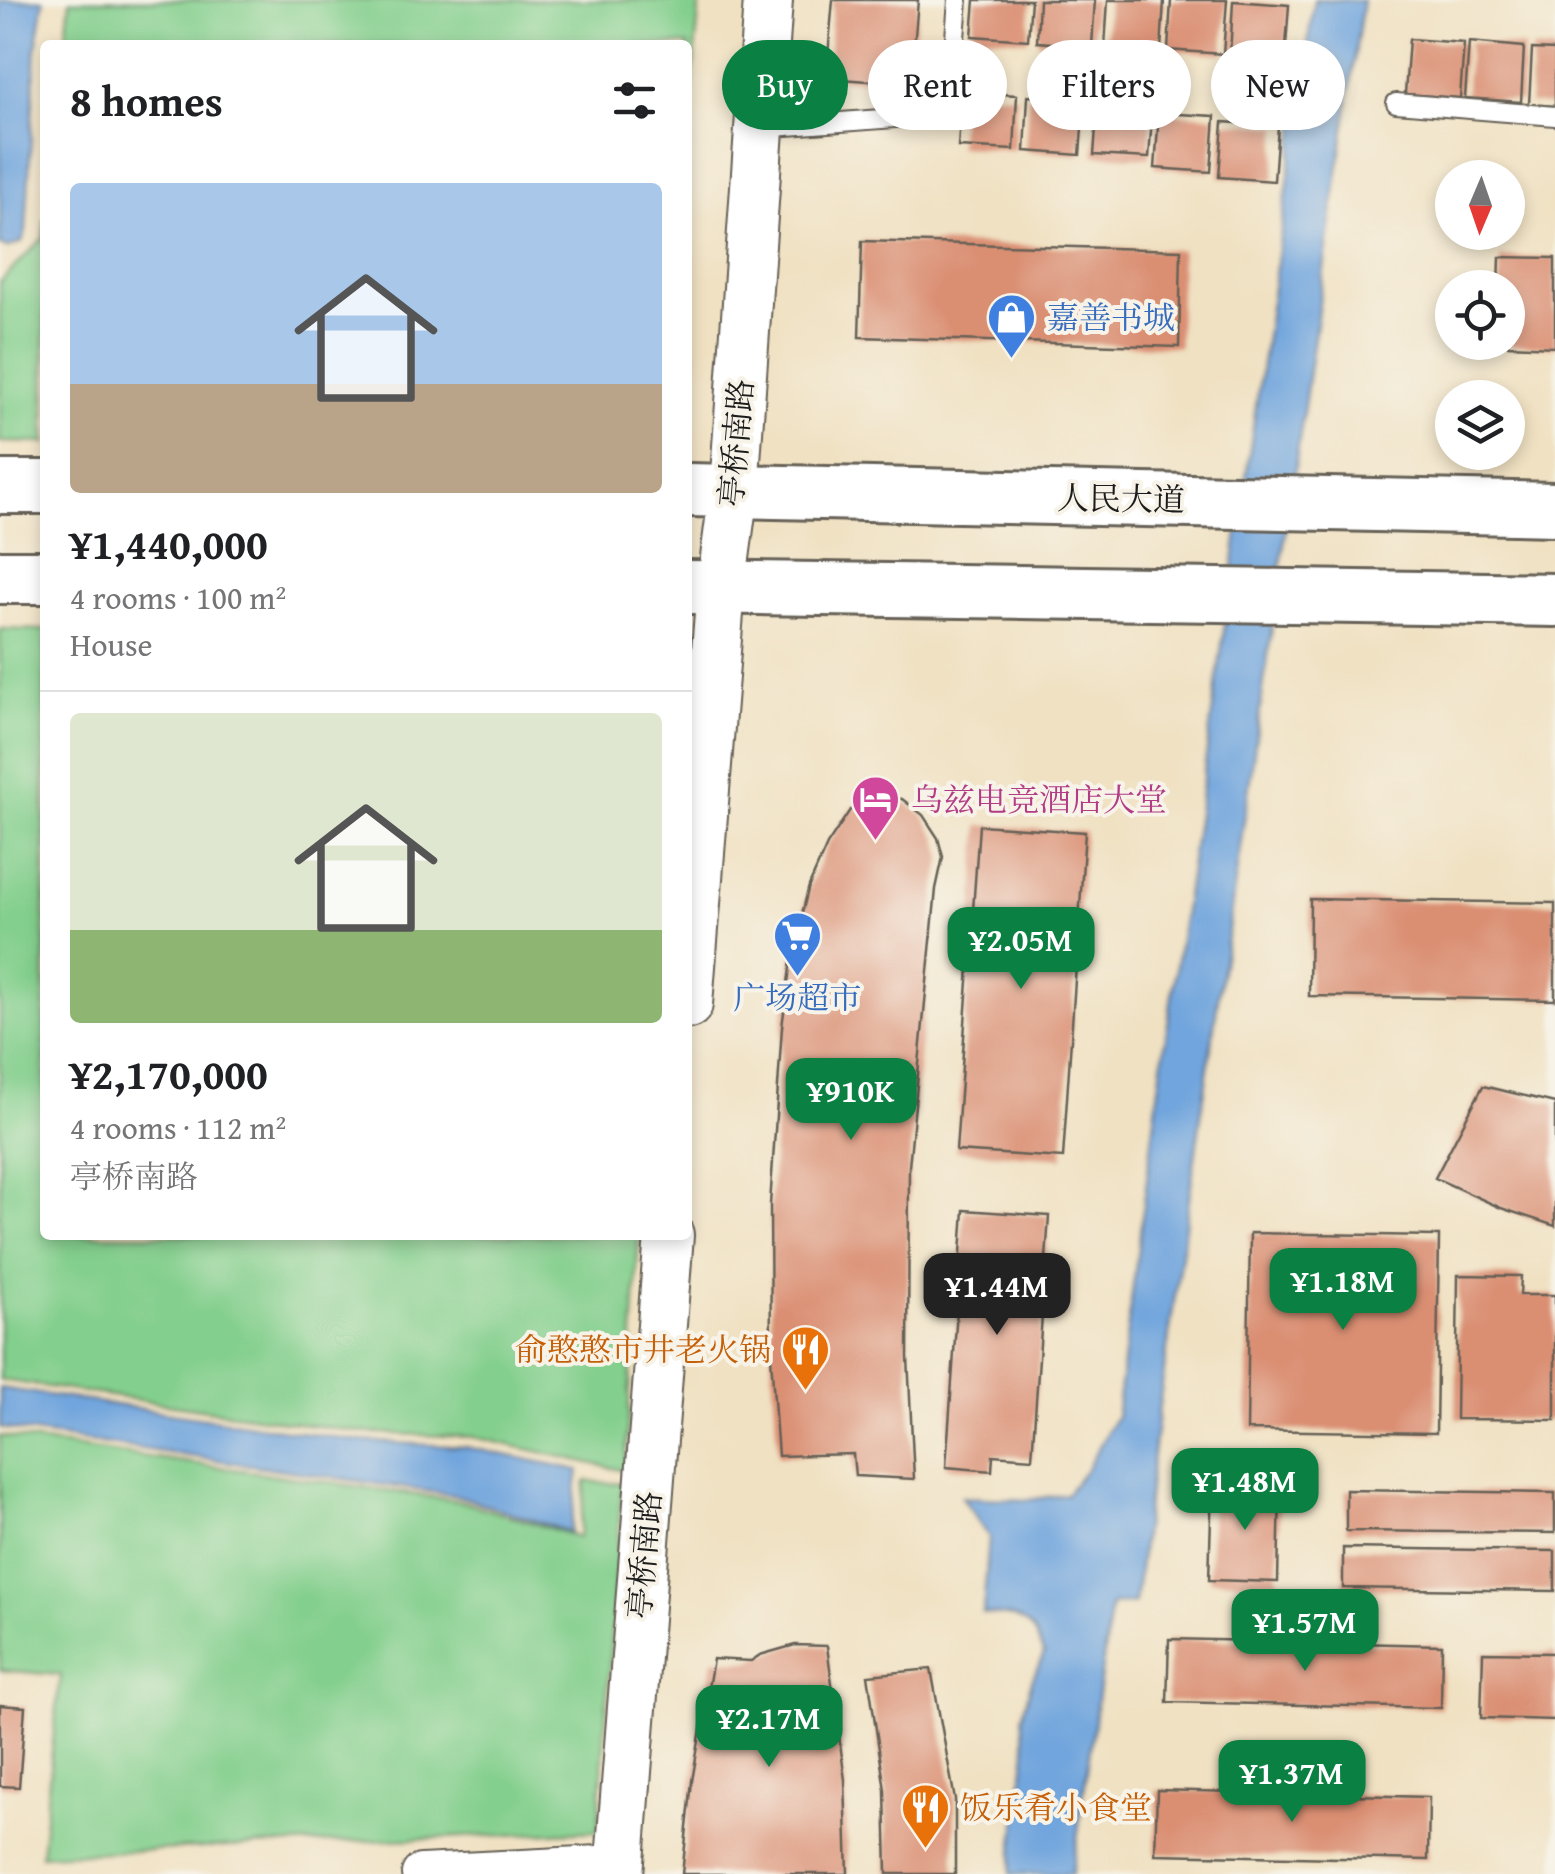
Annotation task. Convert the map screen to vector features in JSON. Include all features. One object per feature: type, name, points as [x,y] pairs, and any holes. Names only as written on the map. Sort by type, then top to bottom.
[{"type":"main road","points":[[0,487],[40,487]]},
{"type":"main road","name":"人民大道","points":[[711,490],[1555,508]]},
{"type":"main road","points":[[0,576],[40,577]]},
{"type":"main road","points":[[704,587],[1555,600]]},
{"type":"street","name":"亭桥南路","points":[[766,40],[768,0]]},
{"type":"street","name":"亭桥南路","points":[[692,900],[711,490],[760,130]]},
{"type":"street","name":"亭桥南路","points":[[619,1869],[669,1240]]},
{"type":"street","points":[[421,1874],[619,1869]]},
{"type":"lane","points":[[848,121],[949,114],[958,0]]},
{"type":"lane","points":[[1396,103],[1555,116]]},
{"type":"green space","points":[[70,0],[700,0],[692,85],[692,40],[66,40]]},
{"type":"green space","points":[[40,241],[40,443],[0,442],[0,282]]},
{"type":"green space","points":[[0,629],[40,630],[40,1240],[639,1240],[625,1471],[473,1437],[367,1433],[0,1380]]},
{"type":"green space","points":[[0,1436],[460,1501],[579,1537],[586,1481],[622,1484],[598,1831],[41,1855],[60,1675],[0,1670]]},
{"type":"water","points":[[0,0],[44,0],[36,50],[26,232],[22,242],[7,248],[0,245]]},
{"type":"water","points":[[1314,0],[1363,0],[1345,124],[1345,40],[1308,40]]},
{"type":"water","points":[[1295,130],[1344,130],[1159,1406],[1135,1603],[1111,1605],[1072,1874],[1010,1874],[1026,1750],[1022,1717],[1044,1654],[1033,1632],[1022,1621],[983,1613],[989,1537],[962,1497],[1028,1500],[1066,1494],[1087,1468],[1116,1416]]},
{"type":"water","points":[[0,1388],[361,1441],[466,1447],[579,1470],[570,1532],[459,1496],[0,1428]]},
{"type":"building","points":[[833,0],[918,0],[915,40],[868,40],[868,81],[848,80],[848,40],[829,40]]},
{"type":"building","points":[[975,0],[1031,0],[1028,40],[972,36]]},
{"type":"building","points":[[1039,0],[1095,0],[1092,40],[1037,40]]},
{"type":"building","points":[[1108,0],[1164,0],[1162,40],[1105,40]]},
{"type":"building","points":[[1171,0],[1227,0],[1224,40],[1211,40],[1211,53],[1191,52],[1191,40],[1169,40]]},
{"type":"building","points":[[1233,1],[1289,5],[1286,40],[1231,40]]},
{"type":"building","points":[[1409,39],[1464,43],[1460,98],[1405,94]]},
{"type":"building","points":[[1469,42],[1524,47],[1521,102],[1465,98]]},
{"type":"building","points":[[1532,49],[1555,50],[1555,106],[1529,104]]},
{"type":"building","points":[[1007,94],[1017,95],[1014,150],[958,147],[959,130],[1007,130]]},
{"type":"building","points":[[1027,114],[1027,130],[1082,130],[1080,155],[1025,151]]},
{"type":"building","points":[[1191,115],[1211,116],[1211,172],[1155,168],[1158,130],[1191,130]]},
{"type":"building","points":[[1096,130],[1151,130],[1149,158],[1094,155]]},
{"type":"building","points":[[1222,130],[1278,130],[1274,181],[1219,177]]},
{"type":"building","points":[[862,241],[1181,250],[1179,347],[859,337]]},
{"type":"building","points":[[1500,257],[1555,258],[1555,347],[1525,346],[1525,270],[1500,270]]},
{"type":"building","points":[[881,796],[902,799],[923,815],[938,838],[943,857],[936,889],[909,1167],[908,1357],[914,1479],[855,1476],[853,1454],[778,1456],[771,1357],[770,1205],[782,1027],[792,953],[809,886],[827,845],[850,810]]},
{"type":"building","points":[[979,825],[1085,832],[1063,1158],[956,1151]]},
{"type":"building","points":[[1310,899],[1555,903],[1555,1000],[1309,996]]},
{"type":"building","points":[[1483,1086],[1555,1103],[1555,1226],[1501,1208],[1435,1178]]},
{"type":"building","points":[[964,1210],[1049,1216],[1032,1458],[993,1455],[992,1471],[946,1467]]},
{"type":"building","points":[[1250,1233],[1439,1236],[1436,1433],[1247,1430]]},
{"type":"building","points":[[1458,1275],[1521,1276],[1520,1295],[1555,1295],[1555,1420],[1456,1419]]},
{"type":"building","points":[[1212,1484],[1280,1486],[1278,1582],[1209,1580]]},
{"type":"building","points":[[1346,1490],[1555,1493],[1555,1533],[1346,1531]]},
{"type":"building","points":[[1343,1548],[1555,1551],[1555,1591],[1343,1588]]},
{"type":"building","points":[[1169,1639],[1442,1645],[1441,1708],[1167,1702]]},
{"type":"building","points":[[795,1645],[827,1646],[845,1780],[848,1874],[682,1874],[692,1781],[713,1659],[751,1661]]},
{"type":"building","points":[[1483,1652],[1555,1653],[1555,1720],[1481,1718]]},
{"type":"building","points":[[931,1669],[955,1800],[955,1874],[887,1874],[885,1790],[868,1675]]},
{"type":"building","points":[[0,1705],[25,1707],[19,1787],[0,1786]]},
{"type":"building","points":[[1157,1790],[1429,1797],[1428,1860],[1155,1854]]},
{"type":"place","name":"嘉善书城","points":[[1012,360]]},
{"type":"place","name":"乌兹电竞酒店大堂","points":[[876,842]]},
{"type":"place","name":"广场超市","points":[[797,978]]},
{"type":"place","name":"俞憨憨市井老火锅","points":[[806,1392]]},
{"type":"place","name":"饭乐肴小食堂","points":[[925,1850]]}]
